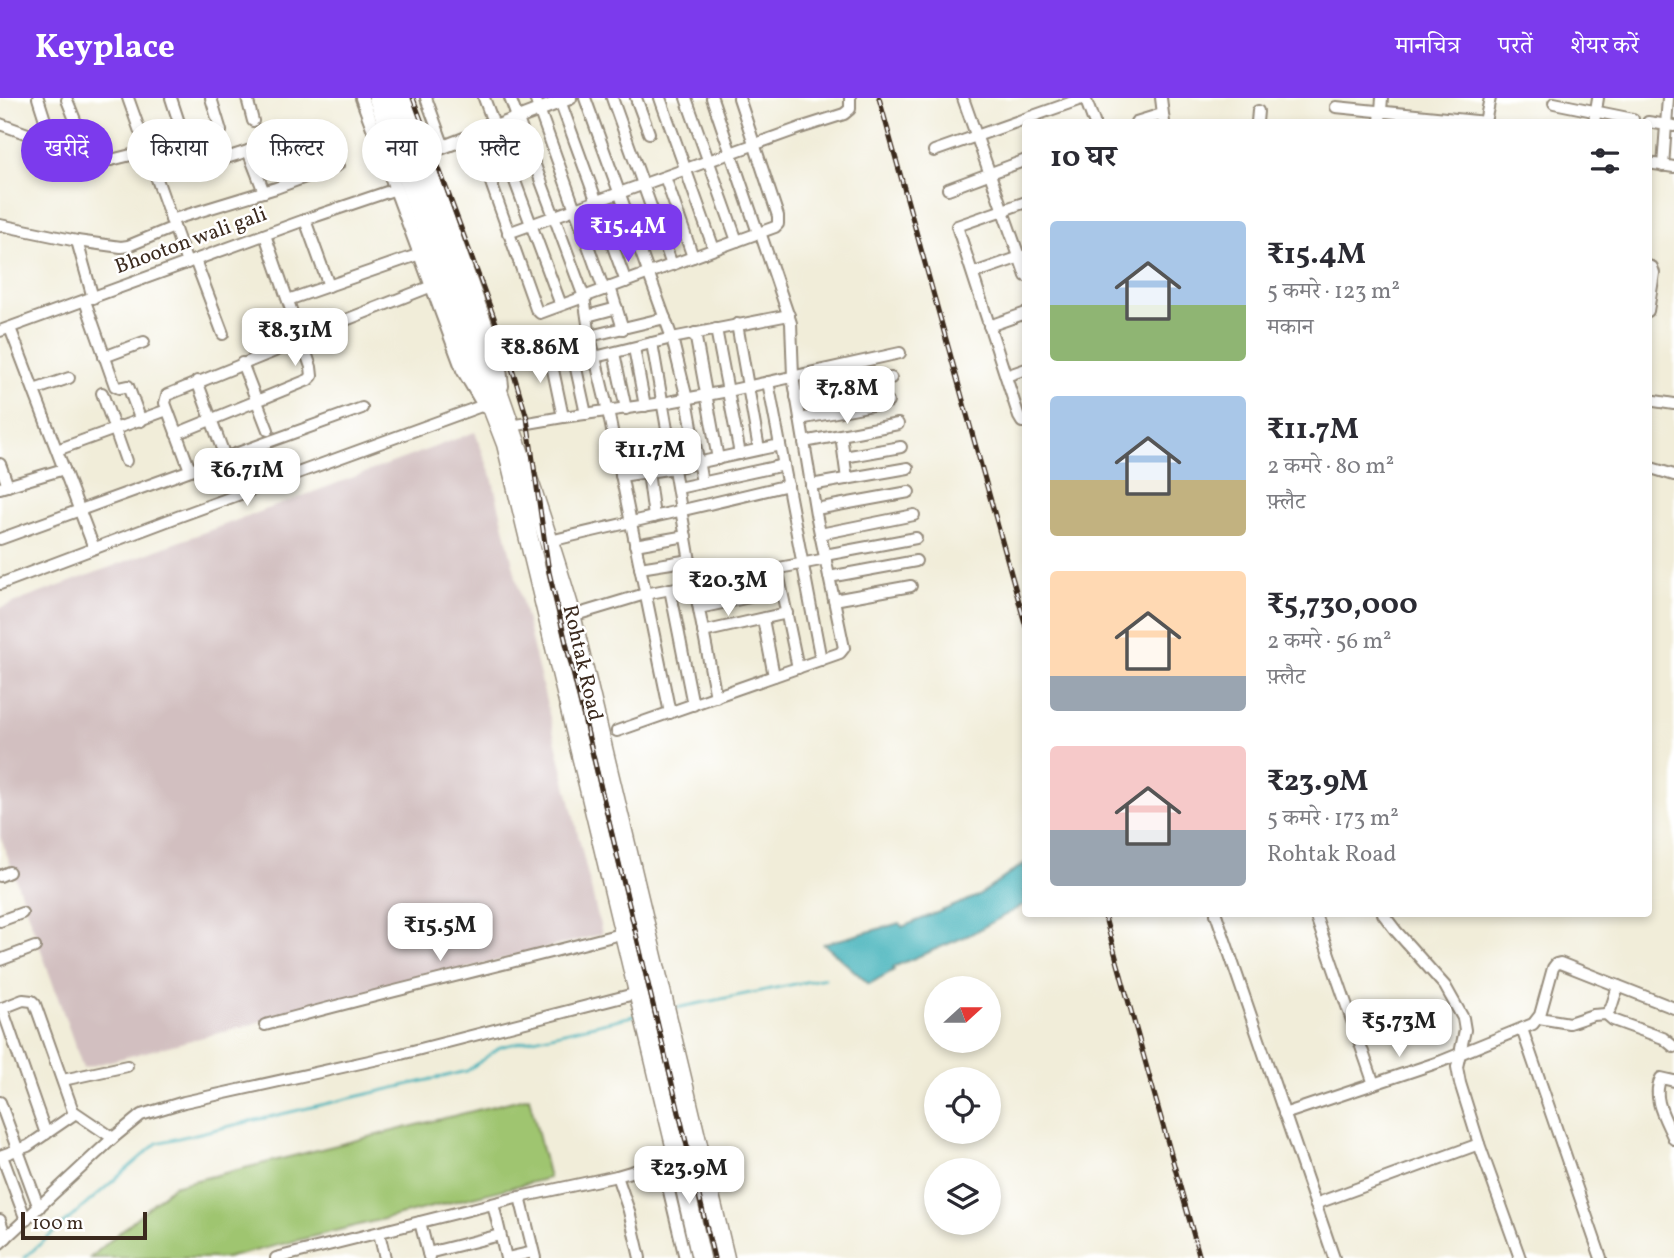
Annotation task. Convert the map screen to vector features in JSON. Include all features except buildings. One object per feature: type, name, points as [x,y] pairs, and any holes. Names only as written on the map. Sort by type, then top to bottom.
[{"type":"highway","points":[[378,98],[489,364]]},
{"type":"highway","points":[[392,98],[489,364],[509,435]]},
{"type":"highway","name":"Rohtak Road","points":[[489,364],[503,401],[652,1052],[670,1160],[701,1258]]},
{"type":"highway","name":"Rohtak Road","points":[[509,435],[550,541],[572,616],[678,1061],[708,1157],[725,1258]]},
{"type":"street","points":[[38,98],[45,119]]},
{"type":"street","points":[[128,98],[136,119]]},
{"type":"street","points":[[171,98],[178,119]]},
{"type":"street","points":[[211,98],[217,119]]},
{"type":"street","points":[[247,98],[252,119]]},
{"type":"street","name":"Rohtak Road","points":[[362,98],[463,370],[484,405],[509,435]]},
{"type":"street","points":[[405,98],[412,119]]},
{"type":"street","points":[[426,98],[444,147],[456,142]]},
{"type":"street","points":[[484,98],[492,119]]},
{"type":"street","points":[[510,98],[584,297],[590,337],[608,411],[670,713]]},
{"type":"street","points":[[584,98],[672,338],[687,399],[702,483]]},
{"type":"street","points":[[612,98],[672,265]]},
{"type":"street","points":[[636,98],[649,133]]},
{"type":"street","points":[[660,98],[714,249]]},
{"type":"street","points":[[686,98],[737,241]]},
{"type":"street","points":[[617,731],[821,660],[840,653],[844,648],[820,534],[796,397],[792,323],[712,98]]},
{"type":"street","points":[[490,182],[538,311],[543,312],[778,224],[779,220],[738,98]]},
{"type":"street","points":[[508,233],[844,114],[850,109],[850,98]]},
{"type":"street","points":[[963,98],[1002,211],[1022,256],[974,273]]},
{"type":"street","points":[[1024,119],[1084,98],[1093,119]]},
{"type":"street","points":[[1161,98],[1163,118]]},
{"type":"street","points":[[1381,117],[1382,98]]},
{"type":"street","points":[[1486,119],[1490,98]]},
{"type":"street","points":[[1595,117],[1598,98]]},
{"type":"street","points":[[1668,98],[1668,166]]},
{"type":"street","points":[[517,118],[537,104],[563,99],[596,202],[626,282]]},
{"type":"street","points":[[67,100],[75,119]]},
{"type":"street","points":[[1554,103],[1595,117],[1633,119]]},
{"type":"street","points":[[537,104],[575,210],[617,308],[623,329]]},
{"type":"street","points":[[1336,107],[1381,117],[1423,119]]},
{"type":"street","points":[[934,151],[1022,120]]},
{"type":"street","points":[[1652,123],[1670,126]]},
{"type":"street","points":[[0,124],[21,131]]},
{"type":"street","points":[[948,189],[1022,161]]},
{"type":"street","points":[[665,177],[694,257]]},
{"type":"street","points":[[158,182],[172,224],[223,334]]},
{"type":"street","points":[[260,182],[264,192]]},
{"type":"street","points":[[0,225],[77,241],[128,246],[172,224],[291,182]]},
{"type":"street","points":[[434,182],[489,364],[548,346],[665,318]]},
{"type":"street","points":[[516,182],[561,305]]},
{"type":"street","name":"Bhooton wali gali","points":[[5,330],[396,189]]},
{"type":"street","points":[[1022,204],[957,226],[1022,422]]},
{"type":"street","points":[[305,220],[329,286]]},
{"type":"street","points":[[176,433],[308,380],[312,376],[313,372],[265,235]]},
{"type":"street","points":[[77,241],[104,356],[116,387],[130,387],[141,421]]},
{"type":"street","points":[[288,300],[420,254]]},
{"type":"street","points":[[1652,267],[1652,284]]},
{"type":"street","points":[[338,323],[432,286]]},
{"type":"street","points":[[587,316],[617,308]]},
{"type":"street","points":[[989,326],[1022,314]]},
{"type":"street","points":[[595,357],[695,333],[789,315]]},
{"type":"street","points":[[737,324],[759,449]]},
{"type":"street","points":[[716,329],[740,454]]},
{"type":"street","points":[[5,330],[34,390],[94,548]]},
{"type":"street","points":[[695,333],[718,458]]},
{"type":"street","points":[[190,470],[167,410],[167,395],[302,340]]},
{"type":"street","points":[[570,341],[586,414]]},
{"type":"street","points":[[104,356],[144,342]]},
{"type":"street","points":[[652,343],[716,697]]},
{"type":"street","points":[[548,346],[563,417]]},
{"type":"street","points":[[634,348],[645,406]]},
{"type":"street","points":[[614,353],[626,409]]},
{"type":"street","points":[[509,435],[563,417],[687,399],[900,353]]},
{"type":"street","points":[[242,363],[268,429]]},
{"type":"street","points":[[1006,376],[1022,370]]},
{"type":"street","points":[[34,390],[69,378]]},
{"type":"street","points":[[796,397],[891,378]]},
{"type":"street","points":[[197,382],[225,457]]},
{"type":"street","points":[[768,382],[821,660]]},
{"type":"street","points":[[102,393],[126,461]]},
{"type":"street","points":[[1652,401],[1674,404]]},
{"type":"street","points":[[800,419],[888,402]]},
{"type":"street","points":[[0,584],[484,405]]},
{"type":"street","points":[[0,539],[362,408]]},
{"type":"street","points":[[57,450],[167,410]]},
{"type":"street","points":[[804,442],[898,424]]},
{"type":"street","points":[[841,435],[847,479]]},
{"type":"street","points":[[616,452],[669,440]]},
{"type":"street","points":[[621,476],[674,468],[780,445]]},
{"type":"street","points":[[844,457],[901,447]]},
{"type":"street","points":[[0,464],[4,487],[64,469]]},
{"type":"street","points":[[678,488],[784,465]]},
{"type":"street","points":[[811,485],[908,468]]},
{"type":"street","points":[[1652,468],[1674,475]]},
{"type":"street","points":[[648,472],[654,517]]},
{"type":"street","points":[[550,541],[788,485]]},
{"type":"street","points":[[816,509],[909,492]]},
{"type":"street","points":[[820,534],[914,515]]},
{"type":"street","points":[[635,545],[686,536]]},
{"type":"street","points":[[572,616],[645,594],[916,538]]},
{"type":"street","points":[[640,568],[690,560]]},
{"type":"street","points":[[830,577],[916,561]]},
{"type":"street","points":[[777,568],[798,668]]},
{"type":"street","points":[[834,600],[911,586]]},
{"type":"street","points":[[670,589],[693,705]]},
{"type":"street","points":[[699,608],[750,597]]},
{"type":"street","points":[[703,632],[787,613]]},
{"type":"street","points":[[762,619],[774,676]]},
{"type":"street","points":[[0,921],[22,913]]},
{"type":"street","points":[[1217,917],[1334,1258]]},
{"type":"street","points":[[1316,917],[1374,1084]]},
{"type":"street","points":[[1385,917],[1445,986],[1463,1018],[1465,1030],[1457,1067],[1460,1083],[1520,1258]]},
{"type":"street","points":[[265,1025],[624,933]]},
{"type":"street","points":[[0,960],[35,947]]},
{"type":"street","points":[[1284,1114],[1442,1061],[1533,1024],[1538,1018],[1556,964],[1560,963],[1674,1007]]},
{"type":"street","points":[[1606,1014],[1611,1008],[1618,986]]},
{"type":"street","points":[[3,1240],[141,1115],[156,1109],[638,997]]},
{"type":"street","points":[[26,1220],[1,1156],[28,1146],[73,1115],[73,1111],[35,1004],[32,1000],[23,1000],[1,1009],[46,1133]]},
{"type":"street","points":[[1538,1018],[1569,1023],[1593,1015],[1606,1014],[1613,1020],[1663,1038],[1674,1047]]},
{"type":"street","points":[[1522,1029],[1601,1258]]},
{"type":"street","points":[[63,1080],[127,1066]]},
{"type":"street","points":[[1673,1078],[1661,1078],[1657,1090],[1674,1139]]},
{"type":"street","points":[[0,1102],[39,1208]]},
{"type":"street","points":[[73,1111],[113,1139]]},
{"type":"street","points":[[1315,1204],[1479,1144]]},
{"type":"street","points":[[276,1258],[520,1197],[617,1176],[670,1160],[708,1157]]},
{"type":"street","points":[[670,1160],[685,1258]]},
{"type":"street","points":[[617,1176],[629,1211],[640,1258]]},
{"type":"street","points":[[493,1204],[506,1258],[534,1255],[520,1197]]},
{"type":"street","points":[[0,1220],[3,1240]]},
{"type":"street","points":[[420,1222],[429,1255],[500,1236]]},
{"type":"street","points":[[379,1233],[385,1258]]},
{"type":"shaded area","points":[[475,432],[492,477],[602,934],[83,1068],[0,835],[0,608]]},
{"type":"green space","points":[[529,1097],[549,1178],[226,1258],[90,1258],[173,1186]]},
{"type":"water","points":[[1022,865],[1022,906],[969,935],[893,967],[894,970],[869,984],[824,944],[900,923],[902,927],[978,896]]},
{"type":"waterway","points":[[671,1009],[825,978]]},
{"type":"waterway","points":[[24,1258],[157,1143],[467,1071],[500,1047],[637,1015]]},
{"type":"railway","points":[[413,98],[509,358],[527,418],[549,572],[714,1258]]},
{"type":"railway","points":[[879,98],[1022,613]]},
{"type":"railway","points":[[1105,917],[1200,1258]]}]
